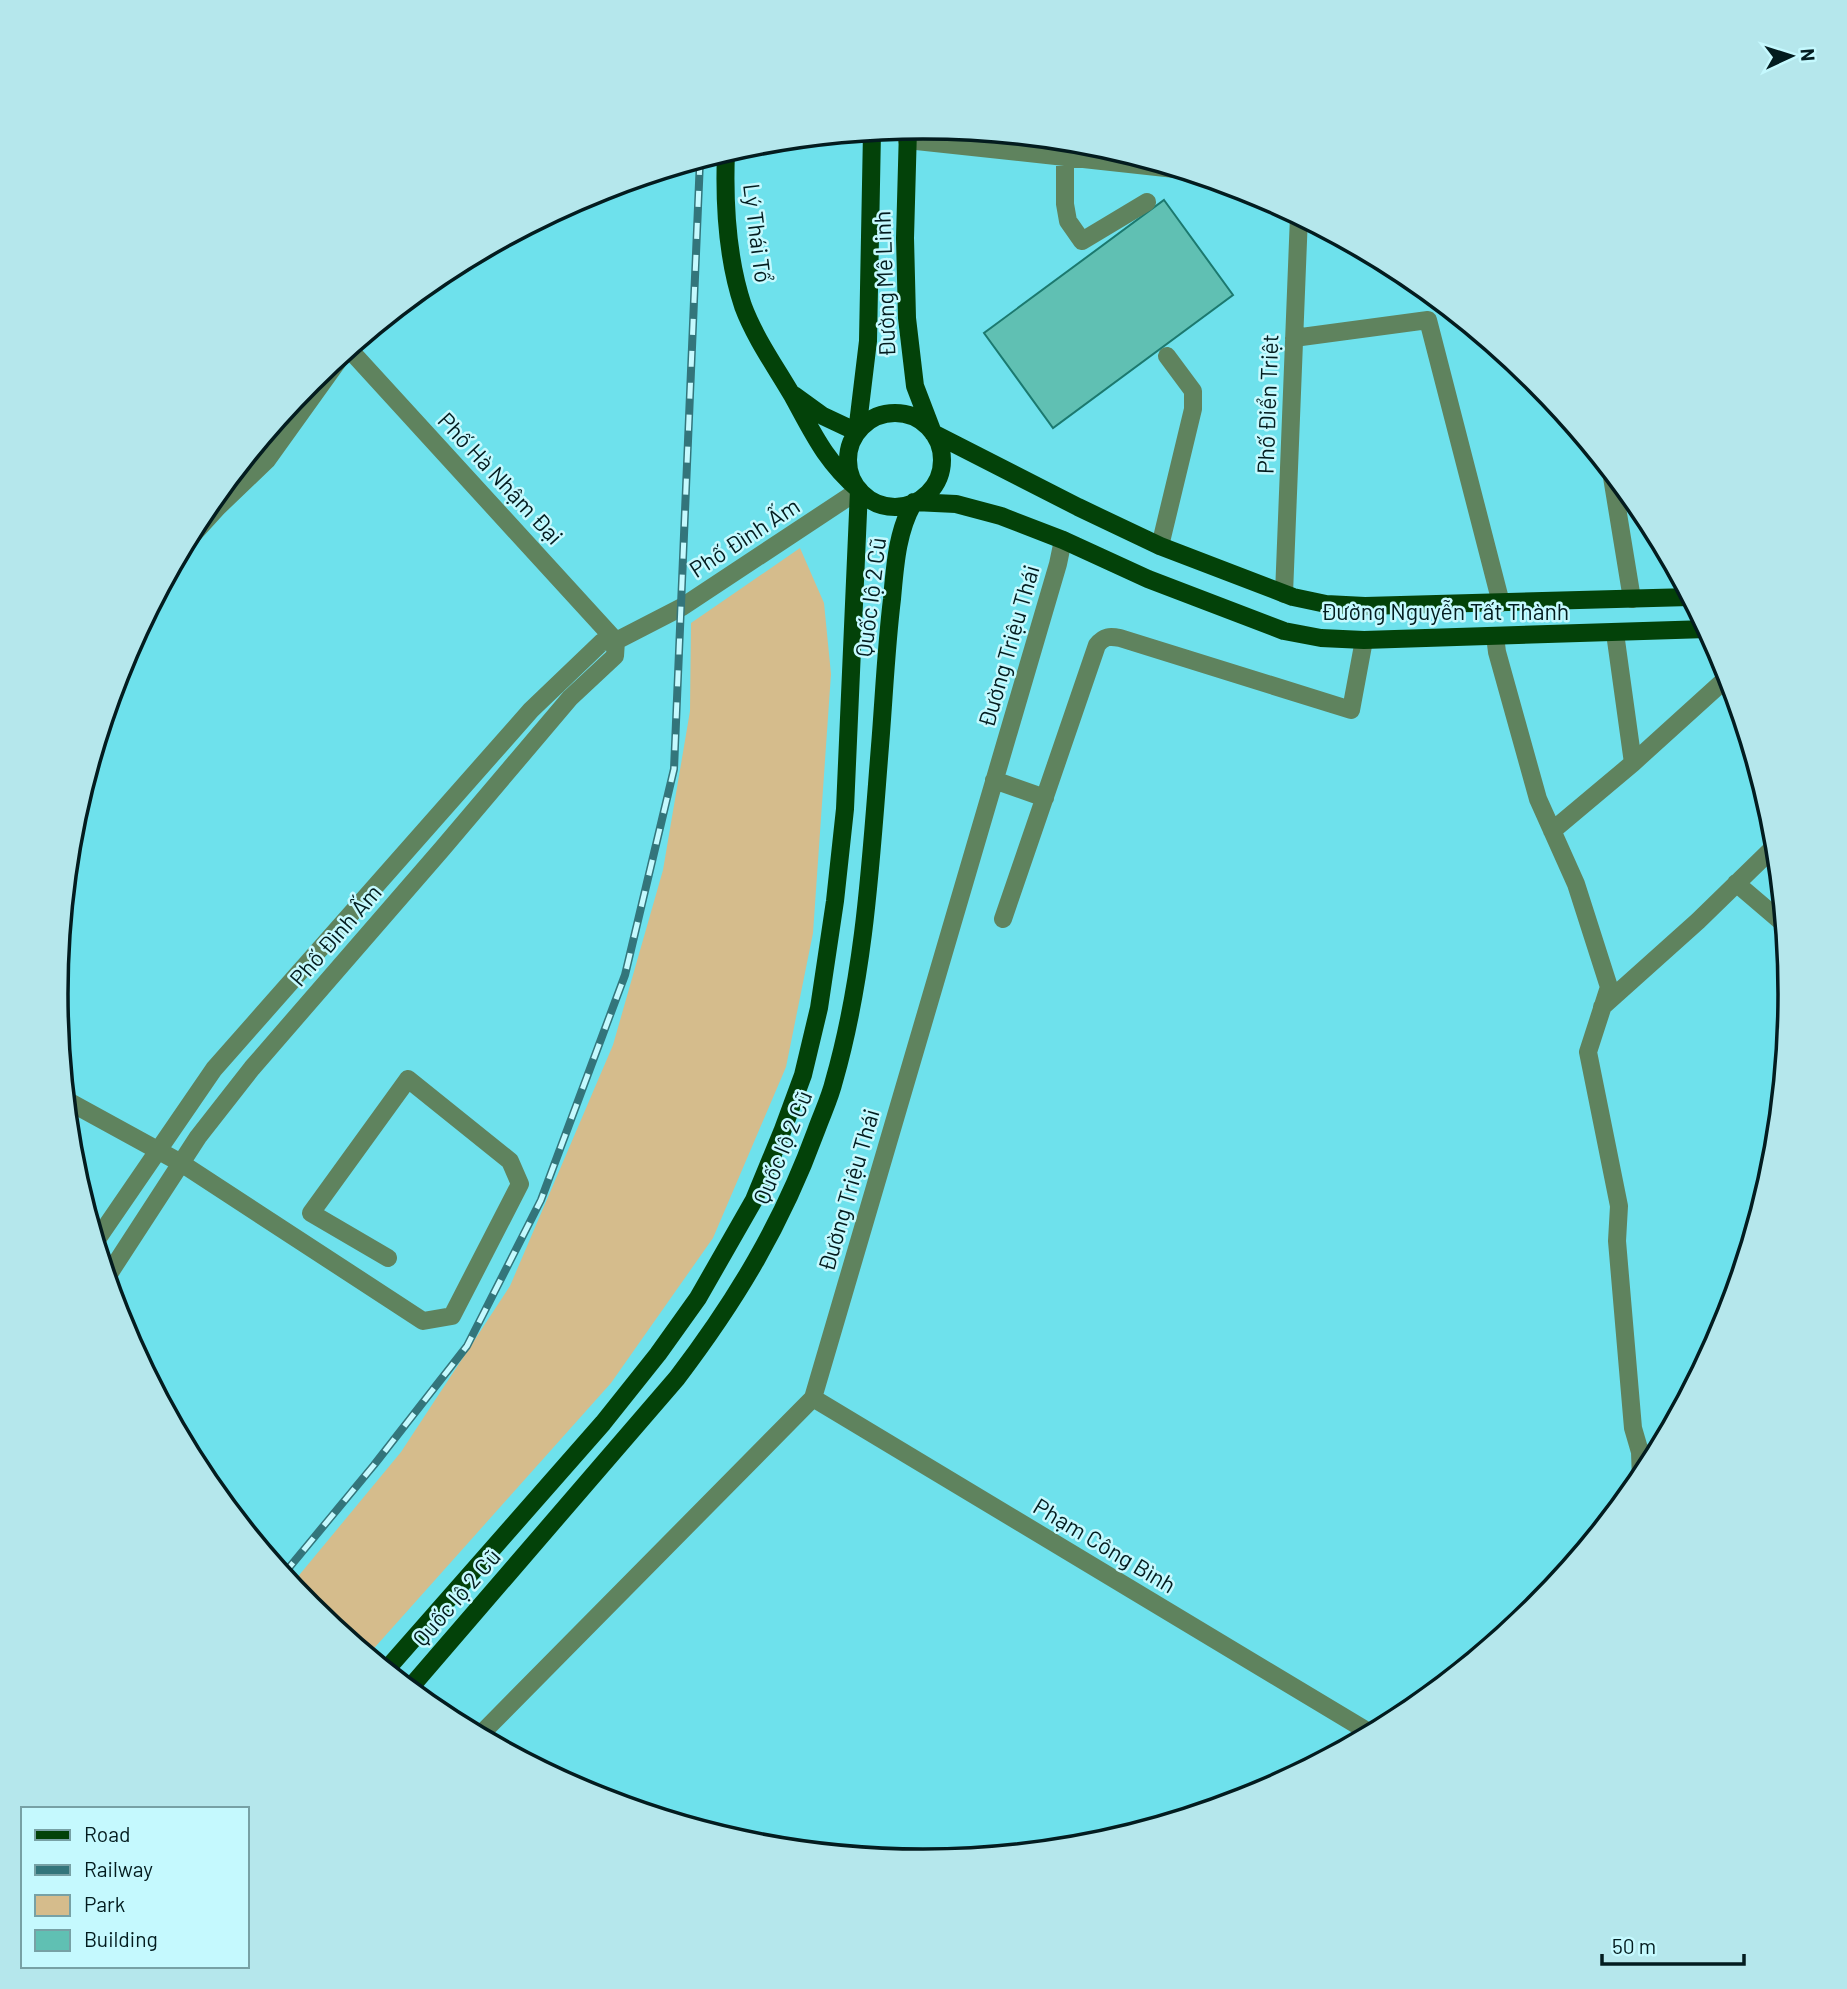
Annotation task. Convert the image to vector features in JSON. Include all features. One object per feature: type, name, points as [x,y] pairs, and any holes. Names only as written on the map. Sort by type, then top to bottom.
[{"type":"main road","name":"Đường Mê Linh","points":[[908,140],[905,238],[908,330],[915,386],[933,433]]},
{"type":"main road","name":"Đường Mê Linh","points":[[857,432],[868,341],[872,141]]},
{"type":"main road","name":"Lý Thái Tổ","points":[[726,163],[730,248],[744,306],[758,339],[823,452],[843,477],[859,490]]},
{"type":"main road","name":"Lý Thái Tổ","points":[[790,392],[823,416],[857,432]]},
{"type":"main road","points":[[903,413],[917,418],[933,433],[940,448],[940,472],[928,493],[914,502],[885,506],[871,500],[859,490],[851,477],[848,462],[850,446],[857,432],[873,418],[903,413]]},
{"type":"main road","name":"Đường Nguyễn Tất Thành","points":[[933,433],[1160,546],[1284,594],[1326,604],[1352,606],[1681,597]]},
{"type":"main road","name":"Quốc lộ 2 Cũ","points":[[392,1664],[603,1423],[658,1354],[698,1298],[754,1200],[782,1132],[803,1075],[813,1035],[827,965],[835,901],[845,809],[859,490]]},
{"type":"main road","name":"Đường Nguyễn Tất Thành","points":[[914,502],[956,504],[978,509],[1063,540],[1148,579],[1284,631],[1321,638],[1364,640],[1697,629]]},
{"type":"main road","name":"Quốc lộ 2 Cũ","points":[[415,1682],[677,1378],[738,1293],[786,1206],[805,1162],[834,1082],[857,971],[875,809],[894,580],[903,526],[914,502]]},
{"type":"street","points":[[946,140],[1065,158],[1084,155]]},
{"type":"street","points":[[1065,158],[1065,204],[1068,221],[1082,241],[1147,202]]},
{"type":"street","name":"Phố Điển Triệt","points":[[1284,594],[1299,225]]},
{"type":"street","points":[[1294,338],[1428,320],[1501,603]]},
{"type":"street","name":"Phố Hà Nhậm Đại","points":[[355,356],[616,640]]},
{"type":"street","points":[[1160,546],[1193,408],[1193,391],[1167,356]]},
{"type":"street","points":[[227,498],[267,460],[312,398]]},
{"type":"street","name":"Phố Đình Ấm","points":[[102,1232],[214,1069],[531,710],[602,642],[616,640],[682,607],[859,490]]},
{"type":"street","points":[[1614,491],[1632,599]]},
{"type":"street","name":"Đường Triệu Thái","points":[[486,1729],[813,1398],[1063,540]]},
{"type":"street","points":[[1615,633],[1633,763]]},
{"type":"street","points":[[1495,636],[1497,652],[1538,799],[1576,884],[1609,987],[1588,1052],[1619,1206],[1618,1254],[1633,1428],[1647,1451]]},
{"type":"street","points":[[1003,919],[1097,645],[1101,640],[1106,637],[1120,638],[1351,710],[1364,640]]},
{"type":"street","name":"Phố Đình Ấm","points":[[113,1267],[198,1137],[251,1068],[570,698],[615,656],[616,640]]},
{"type":"street","points":[[1552,831],[1633,763],[1720,684]]},
{"type":"street","points":[[994,780],[1045,798]]},
{"type":"street","points":[[1602,1007],[1766,854]]},
{"type":"street","points":[[1737,883],[1775,917]]},
{"type":"street","points":[[76,1105],[181,1163],[423,1321],[452,1317],[520,1184],[510,1161],[408,1079],[311,1213],[388,1258]]},
{"type":"street","name":"Phạm Công Bình","points":[[813,1398],[1362,1728]]},
{"type":"green space","points":[[800,548],[824,603],[831,674],[813,933],[786,1067],[713,1238],[611,1383],[373,1649],[298,1577],[401,1452],[510,1286],[613,1045],[663,870],[690,711],[691,623]]},
{"type":"building","points":[[1164,200],[1233,295],[1053,428],[984,333]]},
{"type":"railway","points":[[289,1568],[467,1346],[541,1200],[625,975],[674,769],[700,169]]}]
